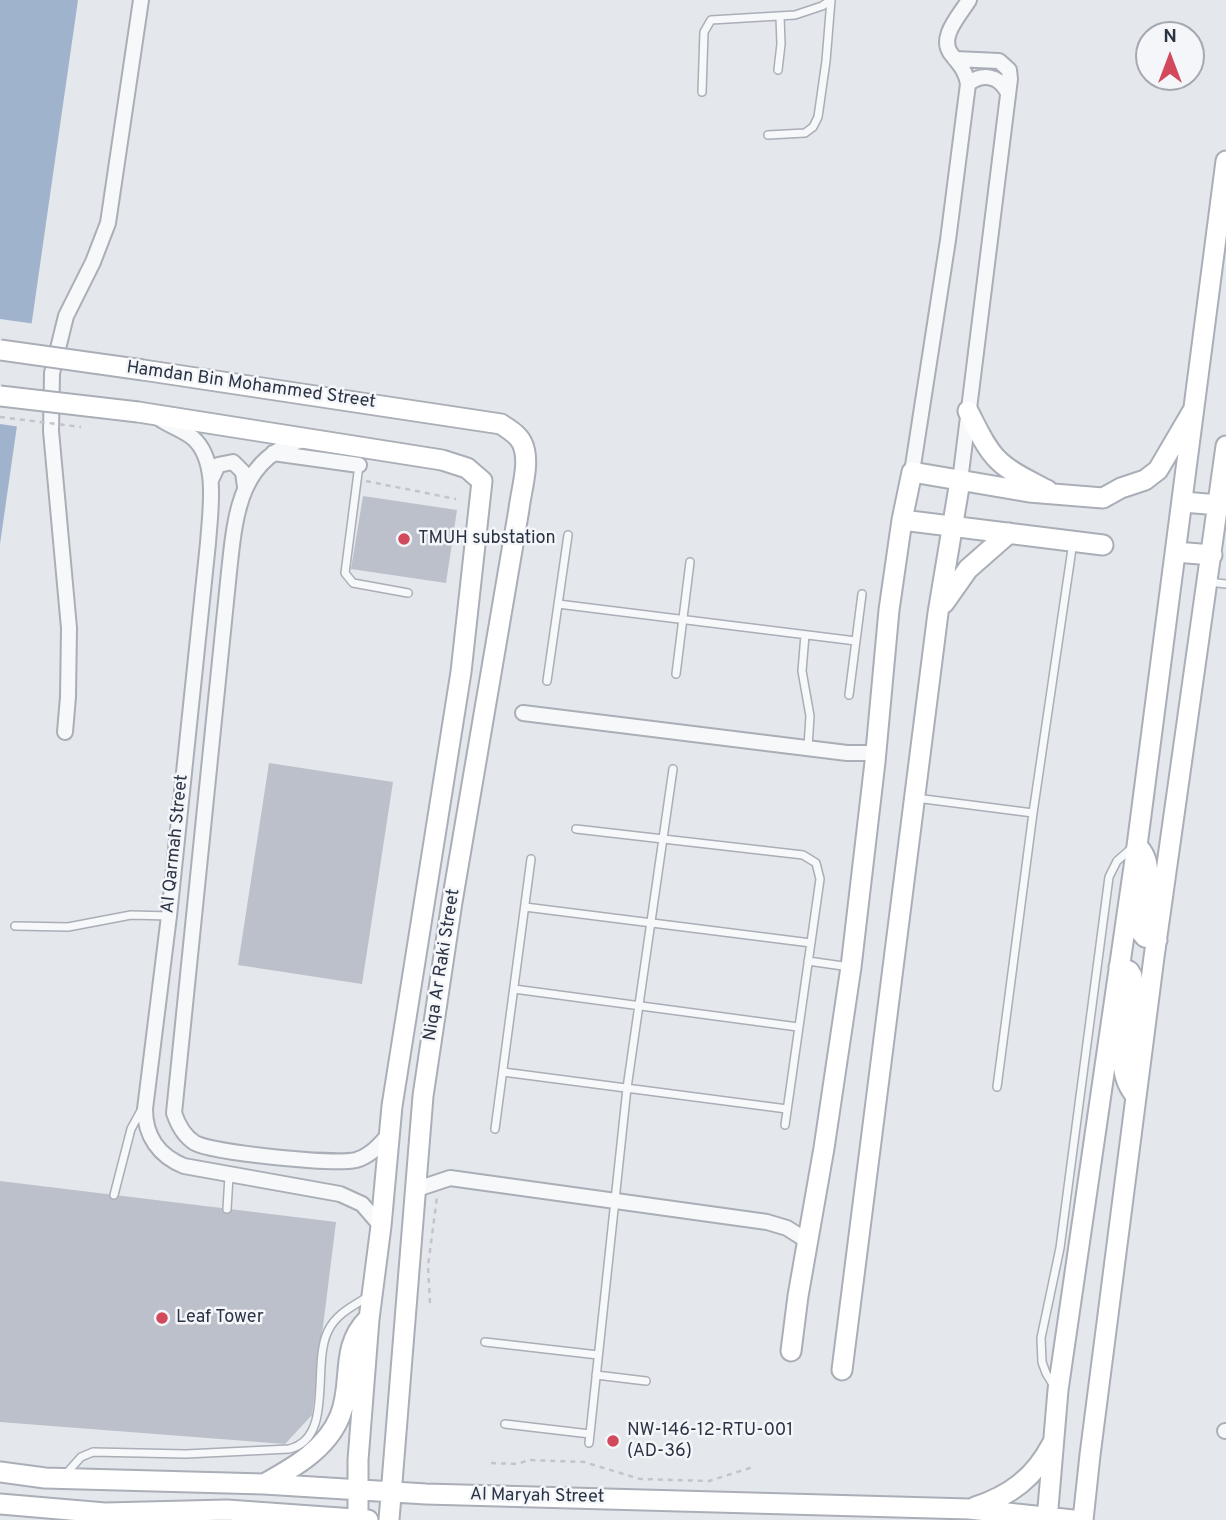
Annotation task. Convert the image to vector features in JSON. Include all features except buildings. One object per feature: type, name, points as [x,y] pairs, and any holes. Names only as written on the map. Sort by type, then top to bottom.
[{"type":"street","points":[[65,732],[69,628],[51,431],[52,373],[66,316],[93,262],[108,223],[141,0]]},
{"type":"street","points":[[791,1351],[806,1240],[824,1148],[851,967],[889,610],[948,240],[968,84],[964,70],[948,50],[946,40],[969,0]]},
{"type":"street","points":[[842,1370],[938,613],[960,481],[1010,74],[1006,66],[999,61],[955,59]]},
{"type":"street","points":[[968,84],[982,76],[990,76],[1003,84],[1007,91]]},
{"type":"street","points":[[1050,1519],[1058,1390],[1137,846],[1226,161]]},
{"type":"street","name":"Hamdan Bin Mohammed Street","points":[[0,350],[501,424]]},
{"type":"street","points":[[0,397],[146,413],[305,440]]},
{"type":"street","points":[[912,472],[1057,495],[1102,498],[1145,480],[1158,470],[1195,409]]},
{"type":"street","points":[[968,411],[998,461],[1057,495]]},
{"type":"street","name":"Al Qarmah Street","points":[[146,413],[192,437],[199,444],[207,462],[209,483],[208,542],[145,1118],[149,1135],[166,1157],[184,1167],[352,1198],[368,1209],[381,1226]]},
{"type":"street","name":"Niqa Ar Raki Street","points":[[389,1520],[423,1096],[525,463],[522,443],[501,424]]},
{"type":"street","name":"Niqa Ar Raki Street","points":[[305,440],[442,460],[467,468],[482,481],[461,672],[389,1134],[369,1318],[358,1489],[361,1520]]},
{"type":"street","name":"Al Qarmah Street","points":[[305,440],[292,443],[273,453],[259,465],[245,487],[230,561],[174,1105],[180,1128],[199,1144],[288,1158],[356,1160],[373,1151],[389,1134]]},
{"type":"street","points":[[273,453],[358,472]]},
{"type":"street","points":[[1083,1520],[1157,940],[1217,583],[1212,555],[1222,505],[1225,459]]},
{"type":"street","points":[[209,483],[218,465],[233,462],[243,472],[245,487]]},
{"type":"street","points":[[1183,502],[1222,505]]},
{"type":"street","points":[[902,520],[1103,545]]},
{"type":"street","points":[[938,613],[968,569],[1009,533]]},
{"type":"street","points":[[1176,552],[1212,555]]},
{"type":"street","points":[[523,713],[875,757]]},
{"type":"street","points":[[1137,846],[1147,864],[1140,931],[1145,937],[1157,940]]},
{"type":"street","points":[[1119,967],[1129,971],[1132,976],[1123,1062],[1126,1081],[1136,1096]]},
{"type":"street","points":[[288,1158],[303,1164],[308,1172],[307,1181],[300,1187]]},
{"type":"street","points":[[415,1190],[450,1178],[767,1222],[788,1228],[806,1240]]},
{"type":"street","points":[[264,1484],[311,1454],[338,1422],[344,1403],[351,1348],[358,1329],[369,1318]]},
{"type":"street","points":[[969,1509],[996,1500],[1022,1484],[1044,1460],[1054,1440]]},
{"type":"street","name":"Al Maryah Street","points":[[0,1472],[62,1478],[264,1484],[392,1492],[969,1509],[1073,1520]]},
{"type":"street","points":[[0,1504],[131,1516],[178,1516],[227,1510],[361,1520]]},
{"type":"street","points":[[42,1509],[60,1520]]},
{"type":"lane","points":[[702,92],[704,33],[707,24],[715,19],[780,18],[808,11],[831,0]]},
{"type":"lane","points":[[768,135],[805,133],[816,122],[826,61],[831,0]]},
{"type":"lane","points":[[778,70],[780,18]]},
{"type":"lane","points":[[358,472],[345,573],[353,583],[408,593]]},
{"type":"lane","points":[[547,681],[568,535]]},
{"type":"lane","points":[[997,1087],[1033,813],[1074,541]]},
{"type":"lane","points":[[676,674],[690,562]]},
{"type":"lane","points":[[849,695],[862,594]]},
{"type":"lane","points":[[558,604],[856,641]]},
{"type":"lane","points":[[805,635],[802,671],[810,716],[808,747]]},
{"type":"lane","points":[[589,1443],[627,1088],[673,769]]},
{"type":"lane","points":[[915,798],[1033,813]]},
{"type":"lane","points":[[576,829],[803,855],[819,868],[820,878],[785,1125]]},
{"type":"lane","points":[[1058,1390],[1042,1362],[1041,1338],[1060,1248],[1109,877],[1122,854],[1137,846]]},
{"type":"lane","points":[[495,1129],[531,859]]},
{"type":"lane","points":[[525,907],[811,943]]},
{"type":"lane","points":[[15,926],[68,927],[131,915],[169,916]]},
{"type":"lane","points":[[808,961],[851,967]]},
{"type":"lane","points":[[514,989],[798,1027]]},
{"type":"lane","points":[[503,1072],[787,1109]]},
{"type":"lane","points":[[114,1195],[131,1129],[147,1101]]},
{"type":"lane","points":[[226,1209],[229,1176]]},
{"type":"lane","points":[[62,1478],[81,1457],[93,1452],[186,1454],[289,1449],[300,1445],[310,1437],[316,1422],[323,1348],[328,1331],[342,1313],[372,1293]]},
{"type":"lane","points":[[485,1342],[598,1356]]},
{"type":"lane","points":[[596,1375],[646,1381]]},
{"type":"lane","points":[[505,1424],[590,1434]]},
{"type":"path","points":[[0,417],[81,427]]},
{"type":"path","points":[[358,472],[456,499]]},
{"type":"path","points":[[430,1303],[428,1266],[440,1180]]},
{"type":"path","points":[[491,1463],[517,1464],[528,1460],[584,1462],[640,1479],[709,1481],[752,1466]]},
{"type":"water","points":[[0,0],[78,0],[0,544]]},
{"type":"pier","points":[[0,319],[36,324],[21,427],[0,424]]},
{"type":"place","name":"TMUH substation","points":[[404,539]]},
{"type":"place","name":"Leaf Tower","points":[[162,1318]]},
{"type":"place","name":"NW-146-12-RTU-001 (AD-36)","points":[[613,1441]]}]
